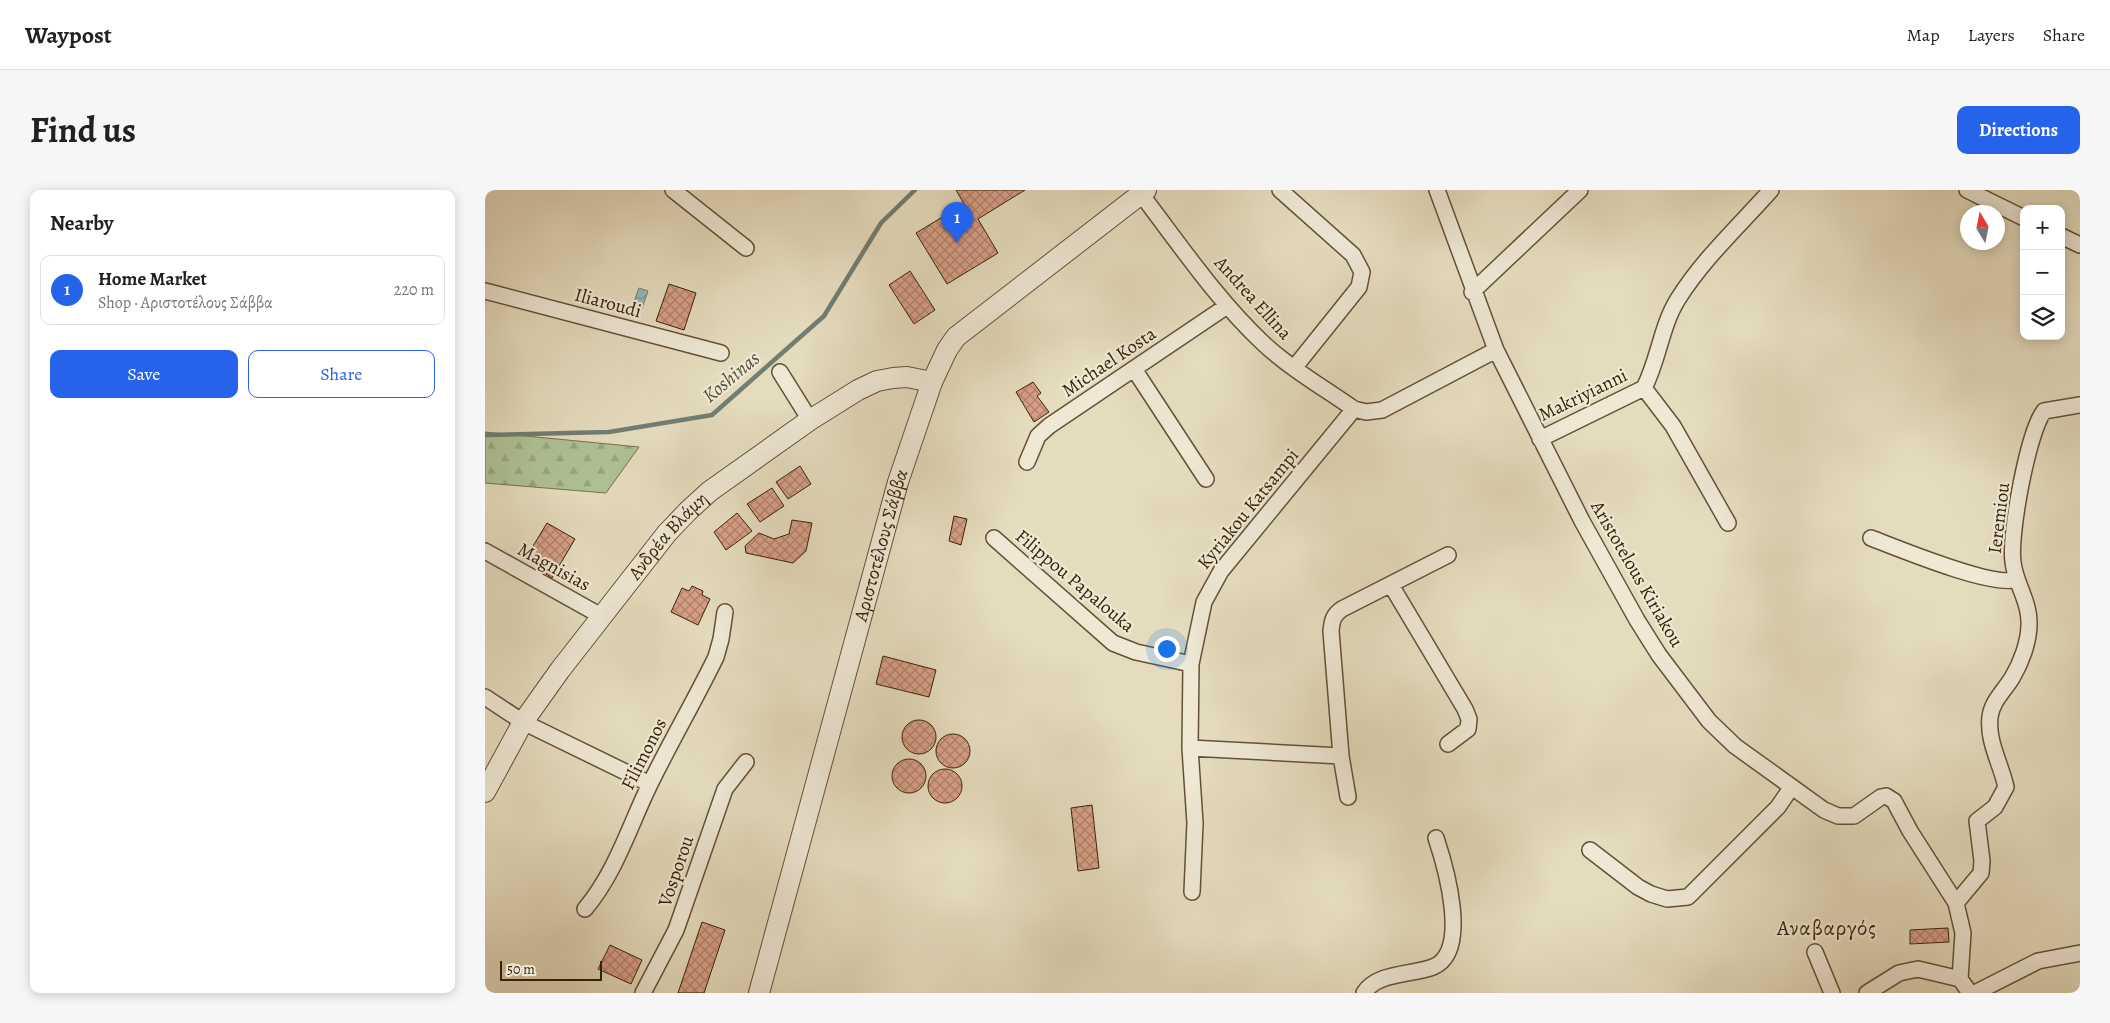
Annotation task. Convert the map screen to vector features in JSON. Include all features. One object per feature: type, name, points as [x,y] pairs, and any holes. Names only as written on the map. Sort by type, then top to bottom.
[{"type":"street","points":[[673,190],[746,248]]},
{"type":"street","points":[[1280,190],[1353,254],[1362,272],[1359,287],[1294,368]]},
{"type":"street","name":"Aristotelous Kiriakou","points":[[1437,190],[1472,292],[1496,350],[1540,439],[1632,612],[1659,655],[1709,720],[1735,746],[1824,810],[1846,818],[1854,816],[1881,797],[1891,798],[1956,903],[1963,934],[1960,979]]},
{"type":"street","points":[[1472,292],[1580,190]]},
{"type":"street","points":[[1728,523],[1673,426],[1644,388],[1654,369],[1666,323],[1679,298],[1708,260],[1771,190]]},
{"type":"street","points":[[1967,190],[2020,216]]},
{"type":"street","name":"Andrea Ellina","points":[[1144,192],[1227,306],[1263,344],[1294,368],[1354,409]]},
{"type":"street","name":"Αριστοτέλους Σάββα","points":[[759,993],[898,482],[932,382],[947,350],[956,337],[1144,192]]},
{"type":"street","points":[[2065,238],[2080,245]]},
{"type":"street","name":"Iliaroudi","points":[[485,291],[721,352]]},
{"type":"street","name":"Michael Kosta","points":[[1027,462],[1035,441],[1049,426],[1227,306]]},
{"type":"street","points":[[1354,409],[1366,412],[1382,410],[1496,350]]},
{"type":"street","points":[[1134,369],[1206,479]]},
{"type":"street","points":[[780,372],[810,420]]},
{"type":"street","name":"Ανδρέα Βλάμη","points":[[485,792],[523,722],[667,533],[688,511],[710,491],[810,420],[877,381],[907,378],[932,382]]},
{"type":"street","name":"Makriyianni","points":[[1540,439],[1644,388]]},
{"type":"street","name":"Ieremiou","points":[[1956,903],[1981,873],[1977,821],[1995,806],[2006,787],[1993,744],[1990,717],[1993,705],[2019,666],[2028,636],[2029,615],[2012,558],[2017,509],[2034,430],[2044,411],[2080,405]]},
{"type":"street","name":"Kyriakou Katsampi","points":[[1192,892],[1195,823],[1190,748],[1191,664],[1204,602],[1212,585],[1354,409]]},
{"type":"street","name":"Filippou Papalouka","points":[[994,538],[1113,643],[1136,652],[1191,664]]},
{"type":"street","points":[[1871,538],[1984,578],[2012,582],[2017,579]]},
{"type":"street","name":"Magnisias","points":[[485,551],[603,617]]},
{"type":"street","points":[[1348,797],[1341,756],[1331,631],[1335,613],[1447,556]]},
{"type":"street","points":[[1391,585],[1469,719],[1468,729],[1448,744]]},
{"type":"street","name":"Filimonos","points":[[585,909],[604,885],[612,870],[650,784],[716,657],[725,612]]},
{"type":"street","points":[[485,697],[523,722],[650,784]]},
{"type":"street","points":[[1190,748],[1341,756]]},
{"type":"street","name":"Vosporou","points":[[643,993],[676,930],[725,789],[746,762]]},
{"type":"street","points":[[1591,850],[1638,887],[1651,894],[1667,899],[1688,897],[1778,807],[1791,788]]},
{"type":"street","points":[[1363,993],[1378,981],[1434,967],[1445,956],[1450,942],[1453,915],[1447,869],[1437,838]]},
{"type":"street","points":[[1815,952],[1832,993]]},
{"type":"street","points":[[1975,993],[2038,961],[2080,953]]},
{"type":"street","points":[[1867,993],[1906,970],[1918,969],[1960,979],[1970,993]]},
{"type":"green space","points":[[485,432],[639,447],[606,493],[485,483]]},
{"type":"water","points":[[639,288],[648,291],[641,311],[632,307]]},
{"type":"building","points":[[956,190],[1025,190],[978,219],[998,253],[947,284],[916,233],[964,204]]},
{"type":"building","points":[[910,271],[935,310],[914,324],[889,285]]},
{"type":"building","points":[[669,284],[696,293],[684,330],[656,321]]},
{"type":"building","points":[[1033,382],[1041,393],[1037,396],[1049,412],[1034,422],[1016,392]]},
{"type":"building","points":[[800,466],[811,484],[788,499],[776,482]]},
{"type":"building","points":[[772,488],[784,506],[760,522],[747,504]]},
{"type":"building","points":[[737,513],[752,531],[726,550],[714,532]]},
{"type":"building","points":[[954,516],[967,519],[961,545],[949,541]]},
{"type":"building","points":[[792,520],[812,523],[806,551],[793,563],[746,553],[745,546],[759,533],[774,539],[789,534]]},
{"type":"building","points":[[547,523],[575,539],[552,578],[546,574],[550,569],[527,556]]},
{"type":"building","points":[[692,586],[703,591],[702,595],[710,599],[698,625],[671,612],[682,588],[689,591]]},
{"type":"building","points":[[883,656],[936,670],[929,697],[876,684]]},
{"type":"building","points":[[919,720],[931,725],[936,737],[931,749],[919,754],[907,749],[902,737],[907,725]]},
{"type":"building","points":[[953,734],[965,739],[970,751],[965,763],[953,768],[941,763],[936,751],[941,739]]},
{"type":"building","points":[[909,759],[921,764],[926,776],[921,788],[909,793],[897,788],[892,776],[897,764]]},
{"type":"building","points":[[945,769],[957,774],[962,786],[957,798],[945,803],[933,798],[928,786],[933,774]]},
{"type":"building","points":[[1092,805],[1099,868],[1078,871],[1071,808]]},
{"type":"building","points":[[702,922],[725,930],[704,993],[678,993]]},
{"type":"building","points":[[1948,928],[1949,942],[1910,944],[1910,930]]},
{"type":"building","points":[[610,945],[642,960],[631,984],[598,969]]},
{"type":"waterway","name":"Koshinas","points":[[485,435],[609,432],[712,415],[824,316],[881,223],[915,190]]},
{"type":"place","name":"Home Market","points":[[957,243]]},
{"type":"district","name":"Αναβαργός","points":[[1827,928]]}]
